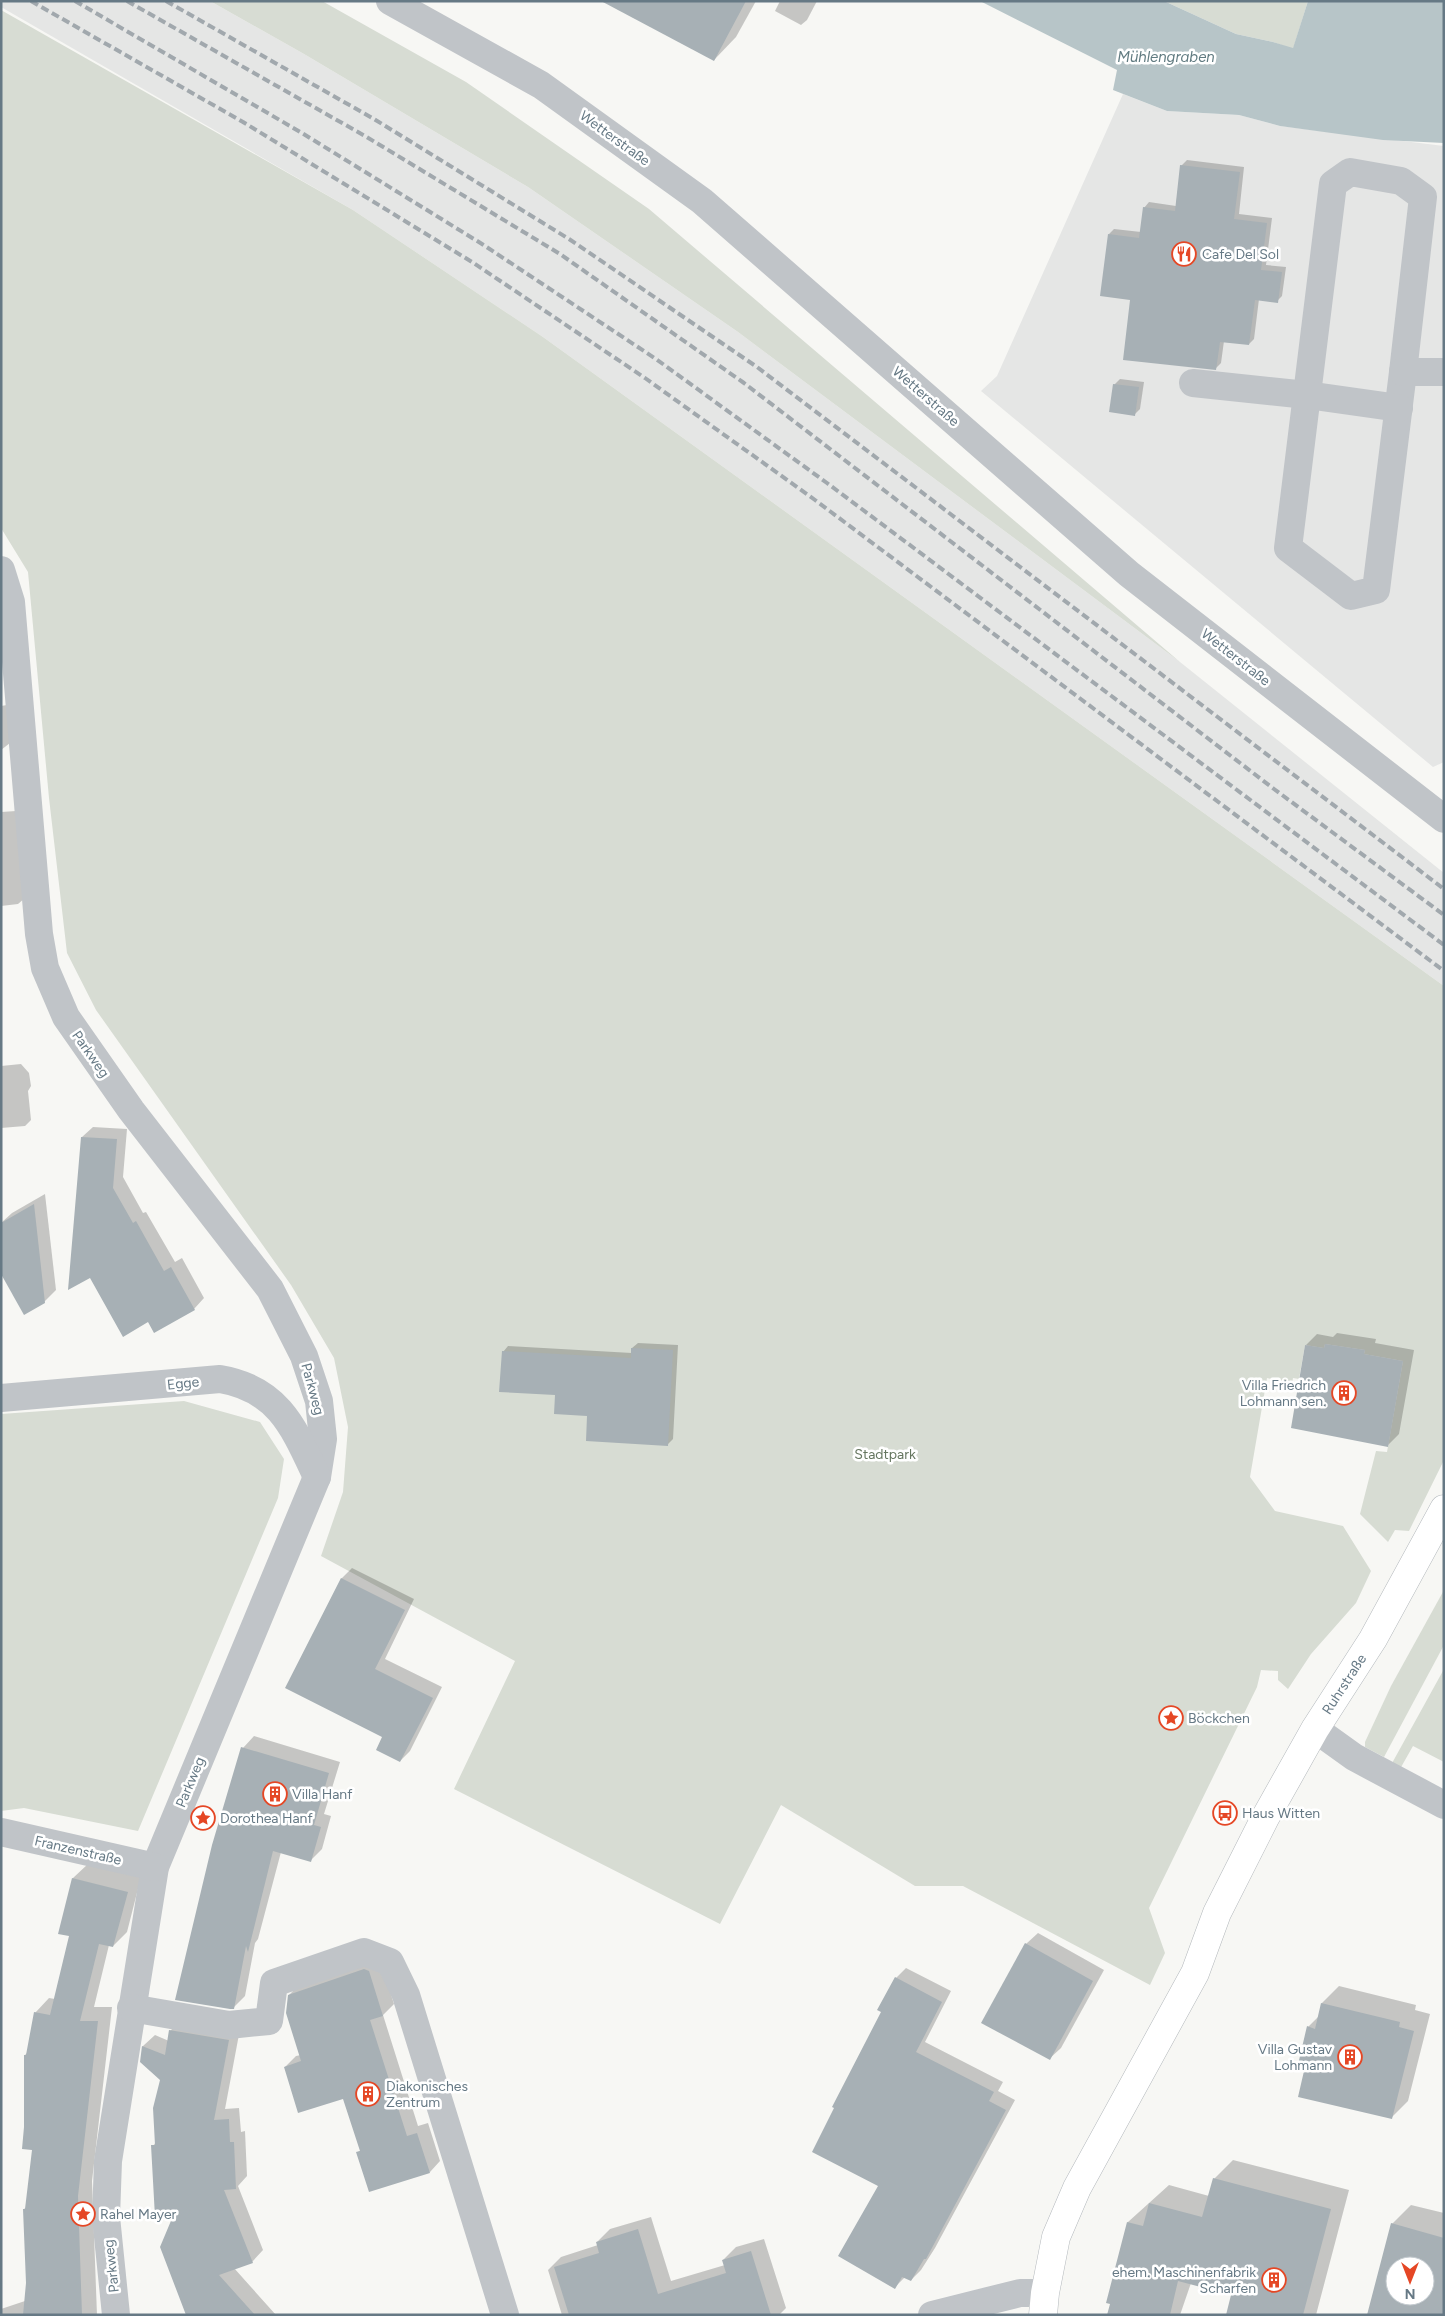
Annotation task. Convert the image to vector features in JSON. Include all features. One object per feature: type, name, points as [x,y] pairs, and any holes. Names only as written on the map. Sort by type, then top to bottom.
[{"type":"main road","name":"Ruhrstraße","points":[[1044,2304],[1056,2237],[1077,2188],[1195,1973],[1217,1913],[1265,1818],[1315,1729],[1373,1639],[1444,1509]]},
{"type":"street","name":"Wetterstraße","points":[[390,1],[541,86],[702,201],[1129,574],[1444,819]]},
{"type":"street","points":[[1350,172],[1401,181],[1423,197],[1376,590],[1351,596],[1288,548],[1307,395],[1333,184],[1350,172]]},
{"type":"street","points":[[1403,372],[1444,372]]},
{"type":"street","points":[[1193,383],[1307,395],[1399,408]]},
{"type":"street","name":"Parkweg","points":[[1,570],[11,602],[36,908],[45,968],[66,1017],[109,1079],[270,1289],[304,1356],[319,1401],[323,1439],[317,1477],[155,1867],[108,2161],[106,2217],[116,2315]]},
{"type":"street","name":"Egge","points":[[1,1398],[220,1379],[238,1382],[259,1391],[282,1410],[296,1432],[317,1477]]},
{"type":"street","points":[[1315,1729],[1354,1757],[1444,1805]]},
{"type":"street","name":"Franzenstraße","points":[[1,1832],[155,1867]]},
{"type":"street","points":[[131,2008],[229,2025],[269,2021],[274,1983],[364,1952],[390,1962],[406,1995],[505,2315]]},
{"type":"street","points":[[932,2315],[1020,2293],[1044,2304]]},
{"type":"shaded area","points":[[1,1],[210,1],[304,54],[528,187],[738,332],[1180,662],[1444,873],[1444,986],[543,337],[353,210],[1,7]]},
{"type":"shaded area","points":[[1123,94],[1167,111],[1239,115],[1280,126],[1444,146],[1444,762],[1433,767],[981,391],[997,376]]},
{"type":"green space","points":[[210,1],[322,1],[466,82],[649,209],[1180,662],[738,332],[528,187],[304,54]]},
{"type":"green space","points":[[1164,1],[1308,1],[1293,49],[1273,42],[1236,34]]},
{"type":"green space","name":"Stadtpark","points":[[1,10],[353,210],[543,337],[1444,986],[1444,1460],[1409,1531],[1395,1530],[1388,1542],[1360,1514],[1376,1451],[1387,1452],[1403,1361],[1364,1354],[1365,1350],[1325,1344],[1324,1348],[1305,1345],[1299,1379],[1293,1378],[1292,1384],[1267,1378],[1250,1477],[1275,1511],[1343,1526],[1371,1571],[1356,1603],[1311,1654],[1288,1689],[1278,1680],[1278,1671],[1261,1670],[1257,1687],[1149,1908],[1165,1953],[1150,1985],[963,1886],[915,1886],[781,1805],[720,1924],[454,1789],[515,1661],[321,1556],[343,1492],[348,1427],[334,1358],[291,1285],[96,1010],[67,953],[49,798],[28,572],[1,528]]},
{"type":"green space","points":[[184,1401],[260,1422],[284,1459],[278,1498],[138,1831],[24,1808],[1,1811],[1,1414]]},
{"type":"green space","points":[[1444,1590],[1444,1645],[1384,1757],[1365,1747],[1365,1742],[1391,1686]]},
{"type":"green space","points":[[1444,1669],[1444,1762],[1413,1746],[1400,1769],[1391,1765]]},
{"type":"water","name":"Mühlengraben","points":[[980,1],[1164,1],[1236,34],[1293,48],[1308,1],[1444,1],[1444,143],[1383,140],[1280,126],[1239,115],[1167,111],[1113,90],[1117,70]]},
{"type":"building","points":[[601,1],[746,1],[714,61]]},
{"type":"building","name":"Cafe Del Sol","points":[[1180,165],[1240,172],[1234,219],[1267,223],[1261,270],[1282,272],[1278,303],[1255,300],[1249,345],[1220,342],[1216,370],[1123,360],[1130,300],[1100,296],[1108,234],[1139,238],[1143,207],[1175,211]]},
{"type":"building","points":[[1113,384],[1139,387],[1135,416],[1109,412]]},
{"type":"building","points":[[81,1137],[117,1139],[113,1188],[133,1223],[136,1221],[164,1271],[171,1267],[195,1310],[154,1333],[148,1322],[123,1337],[90,1278],[68,1290]]},
{"type":"building","points":[[34,1204],[45,1303],[24,1315],[1,1274],[1,1223]]},
{"type":"building","name":"Villa Friedrich Lohmann sen.","points":[[1325,1344],[1365,1350],[1364,1354],[1403,1361],[1388,1447],[1291,1428],[1305,1345],[1324,1348]]},
{"type":"building","points":[[631,1348],[673,1350],[668,1446],[586,1441],[587,1416],[554,1414],[555,1395],[499,1392],[502,1351],[631,1358]]},
{"type":"building","points":[[341,1578],[405,1610],[375,1669],[433,1698],[400,1762],[376,1750],[382,1737],[285,1688]]},
{"type":"building","points":[[241,1747],[329,1773],[314,1825],[321,1827],[311,1862],[273,1851],[248,1952],[246,1946],[234,2009],[230,2009],[175,2000],[212,1845]]},
{"type":"building","points":[[72,1878],[128,1892],[113,1947],[99,1944],[80,2021],[98,2021],[78,2196],[82,2315],[23,2315],[26,2283],[23,2209],[25,2209],[32,2150],[22,2149],[24,2127],[24,2055],[26,2055],[34,2012],[50,2015],[69,1936],[58,1934]]},
{"type":"building","points":[[1025,1943],[1093,1981],[1050,2060],[981,2023]]},
{"type":"building","name":"Diakonisches Zentrum","points":[[364,1969],[369,1971],[383,2016],[370,2020],[407,2136],[417,2133],[430,2173],[369,2192],[356,2152],[360,2151],[343,2099],[298,2113],[284,2067],[301,2061],[286,2013],[288,1995]]},
{"type":"building","points":[[895,1977],[942,2002],[916,2052],[994,2092],[989,2101],[1006,2110],[926,2259],[924,2259],[911,2281],[902,2277],[895,2289],[838,2256],[878,2186],[812,2152],[834,2108],[832,2107],[881,2012],[877,2010]]},
{"type":"building","name":"Villa Gustav Lohmann","points":[[1321,2003],[1400,2022],[1399,2027],[1414,2031],[1392,2119],[1298,2097],[1304,2071],[1297,2069],[1307,2026],[1315,2029]]},
{"type":"building","points":[[169,2030],[229,2040],[214,2120],[229,2119],[230,2142],[234,2142],[236,2189],[224,2190],[253,2263],[219,2275],[255,2315],[186,2315],[160,2247],[173,2216],[155,2217],[151,2145],[155,2145],[153,2108],[160,2080],[140,2062],[142,2046],[165,2055]]},
{"type":"building","points":[[1213,2178],[1331,2209],[1303,2315],[1226,2315],[1231,2295],[1178,2281],[1170,2315],[1107,2315],[1110,2304],[1106,2303],[1127,2222],[1143,2226],[1149,2203],[1202,2217]]},
{"type":"building","points":[[1391,2223],[1444,2238],[1444,2315],[1367,2315]]},
{"type":"building","points":[[638,2229],[658,2294],[726,2273],[722,2260],[751,2251],[771,2315],[569,2315],[554,2267],[599,2253],[596,2242]]},
{"type":"railway","points":[[31,1],[243,122],[472,262],[645,378],[815,500],[1444,971]]},
{"type":"railway","points":[[75,1],[302,133],[482,244],[656,359],[827,483],[1444,945]]},
{"type":"railway","points":[[127,1],[365,136],[560,254],[744,383],[1274,789],[1444,915]]},
{"type":"railway","points":[[166,1],[374,119],[569,239],[757,367],[1444,889]]},
{"type":"place","name":"Cafe Del Sol","points":[[1184,254]]},
{"type":"place","name":"Villa Friedrich Lohmann sen.","points":[[1344,1393]]},
{"type":"place","name":"Böckchen","points":[[1171,1718]]},
{"type":"place","name":"Villa Hanf","points":[[275,1794]]},
{"type":"place","name":"Haus Witten","points":[[1225,1813]]},
{"type":"place","name":"Dorothea Hanf","points":[[203,1818]]},
{"type":"place","name":"Villa Gustav Lohmann","points":[[1350,2057]]},
{"type":"place","name":"Diakonisches Zentrum","points":[[368,2094]]},
{"type":"place","name":"Rahel Mayer","points":[[83,2214]]},
{"type":"place","name":"ehem. Maschinenfabrik Scharfen","points":[[1274,2280]]}]
